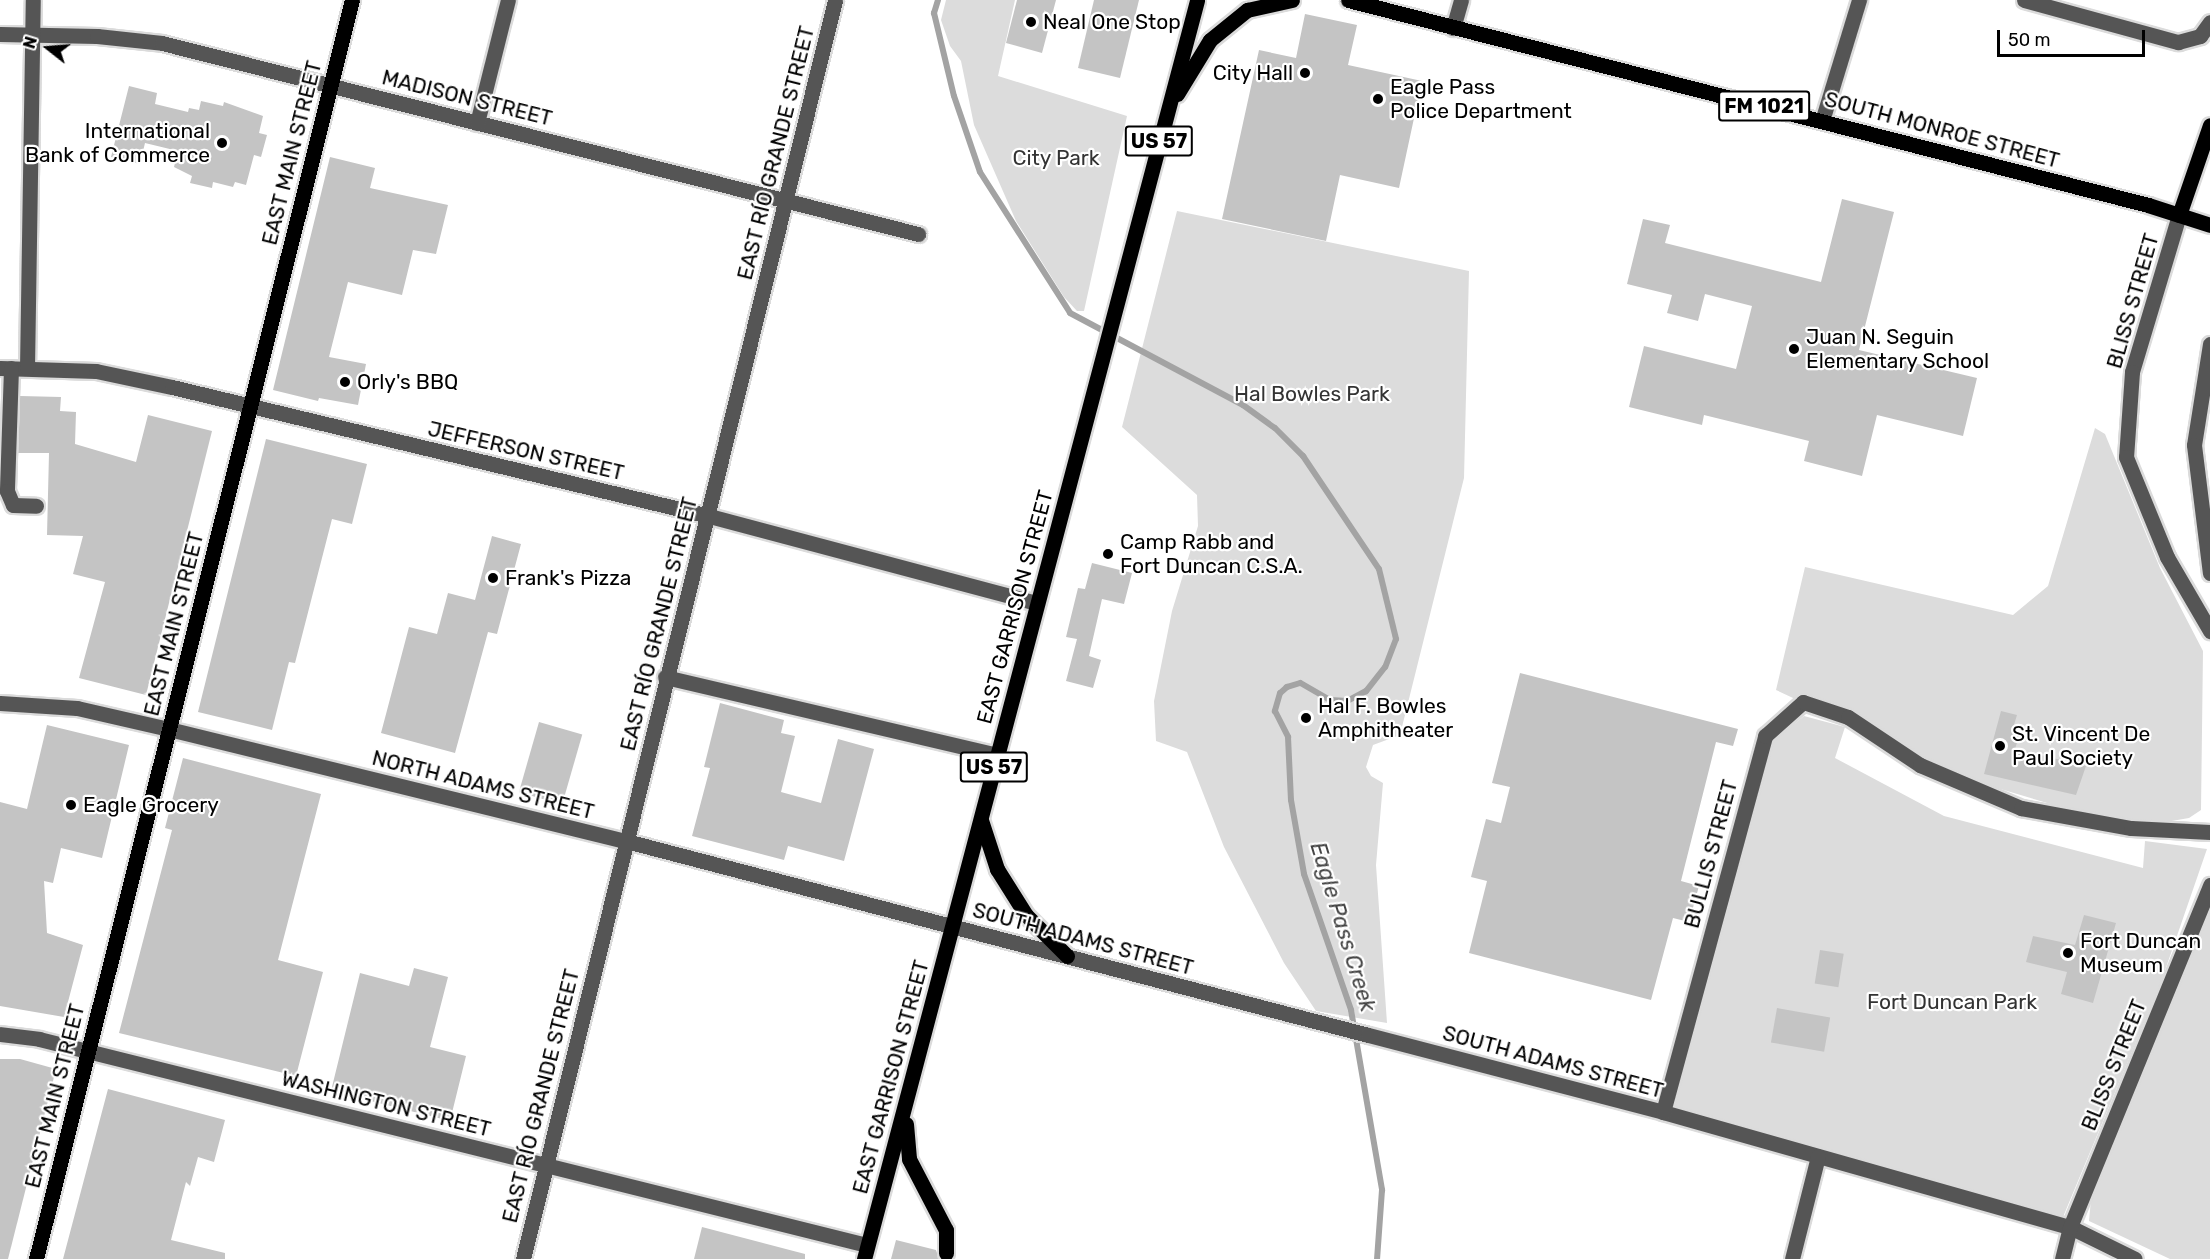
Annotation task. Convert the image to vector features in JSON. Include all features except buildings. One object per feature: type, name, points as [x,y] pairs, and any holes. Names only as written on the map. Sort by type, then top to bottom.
[{"type":"main road","name":"EAST MAIN STREET","points":[[36,1259],[352,0]]},
{"type":"main road","name":"EAST GARRISON STREET","points":[[865,1252],[905,1109],[1197,0]]},
{"type":"main road","points":[[1168,110],[1210,40],[1246,9],[1292,0]]},
{"type":"main road","name":"SOUTH MONROE STREET","points":[[1348,0],[1822,121],[2210,225]]},
{"type":"main road","points":[[2179,215],[2210,124]]},
{"type":"main road","points":[[981,820],[997,869],[1008,887],[1026,915],[1067,956]]},
{"type":"main road","name":"US 57","points":[[905,1109],[909,1159],[946,1230],[946,1253]]},
{"type":"street","points":[[33,0],[7,491],[13,505],[36,506]]},
{"type":"street","points":[[477,123],[508,0]]},
{"type":"street","name":"EAST RÍO GRANDE STREET","points":[[523,1259],[666,677],[709,516],[835,0]]},
{"type":"street","points":[[1453,28],[1461,0]]},
{"type":"street","points":[[1822,121],[1859,0]]},
{"type":"street","points":[[2024,0],[2178,42],[2200,36],[2210,22]]},
{"type":"street","name":"MADISON STREET","points":[[0,34],[32,34],[162,44],[787,199],[918,234]]},
{"type":"street","name":"BLISS STREET","points":[[2179,215],[2132,372],[2126,457],[2167,557],[2210,631]]},
{"type":"street","points":[[2210,344],[2194,445],[2210,573]]},
{"type":"street","name":"JEFFERSON STREET","points":[[13,368],[96,371],[709,516],[1037,603]]},
{"type":"street","points":[[666,677],[998,755]]},
{"type":"street","name":"BULLIS STREET","points":[[1663,1112],[1765,736],[1803,702],[1848,717],[1920,765],[2021,808],[2131,828],[2210,832]]},
{"type":"street","name":"NORTH ADAMS STREET","points":[[0,703],[77,708],[169,729],[626,841],[953,927]]},
{"type":"street","name":"BLISS STREET","points":[[2062,1259],[2070,1227],[2209,895]]},
{"type":"street","name":"SOUTH ADAMS STREET","points":[[953,927],[1663,1112],[2070,1227],[2135,1259]]},
{"type":"street","name":"WASHINGTON STREET","points":[[0,1034],[87,1052],[546,1166],[865,1252]]},
{"type":"street","points":[[1792,1259],[1818,1156]]},
{"type":"green space","name":"City Park","points":[[946,0],[1015,0],[998,76],[1127,116],[1084,311],[1077,311],[1064,297],[1016,221],[974,125],[961,61],[950,46],[941,20]]},
{"type":"green space","name":"Hal Bowles Park","points":[[1177,211],[1469,271],[1464,478],[1400,735],[1373,745],[1366,767],[1371,776],[1383,783],[1376,865],[1387,1023],[1316,1011],[1284,963],[1224,847],[1187,752],[1156,741],[1154,701],[1172,611],[1198,526],[1197,495],[1122,427]]},
{"type":"green space","points":[[2095,428],[2105,434],[2160,568],[2203,651],[2201,810],[2189,818],[2131,828],[1920,765],[1877,737],[1776,690],[1805,567],[2013,615],[2048,586]]},
{"type":"green space","name":"Fort Duncan Park","points":[[1804,716],[1845,727],[1835,758],[1944,816],[2143,868],[2145,841],[2207,849],[2161,982],[2063,1217],[1665,1105],[1770,744]]},
{"type":"green space","points":[[2204,907],[2210,909],[2210,1259],[2170,1259],[2089,1221],[2094,1167]]},
{"type":"waterway","name":"Eagle Pass Creek","points":[[938,0],[934,13],[954,96],[980,172],[1070,313],[1243,405],[1275,428],[1303,456],[1379,569],[1396,639],[1385,667],[1366,691],[1347,701],[1330,700],[1300,683],[1287,687],[1280,693],[1275,711],[1288,737],[1291,800],[1304,874],[1351,1010],[1382,1190],[1377,1259]]},
{"type":"place","name":"Neal One Stop","points":[[1031,22]]},
{"type":"place","name":"City Hall","points":[[1305,73]]},
{"type":"place","name":"Eagle Pass Police Department","points":[[1378,99]]},
{"type":"place","name":"International Bank of Commerce","points":[[222,143]]},
{"type":"place","name":"Juan N. Seguin Elementary School","points":[[1794,349]]},
{"type":"place","name":"Orly's BBQ","points":[[345,382]]},
{"type":"place","name":"Camp Rabb and Fort Duncan C.S.A.","points":[[1108,554]]},
{"type":"place","name":"Frank's Pizza","points":[[493,578]]},
{"type":"place","name":"Hal F. Bowles Amphitheater","points":[[1306,718]]},
{"type":"place","name":"St. Vincent De Paul Society","points":[[2000,746]]},
{"type":"place","name":"Eagle Grocery","points":[[71,805]]},
{"type":"place","name":"Fort Duncan Museum","points":[[2068,953]]}]
